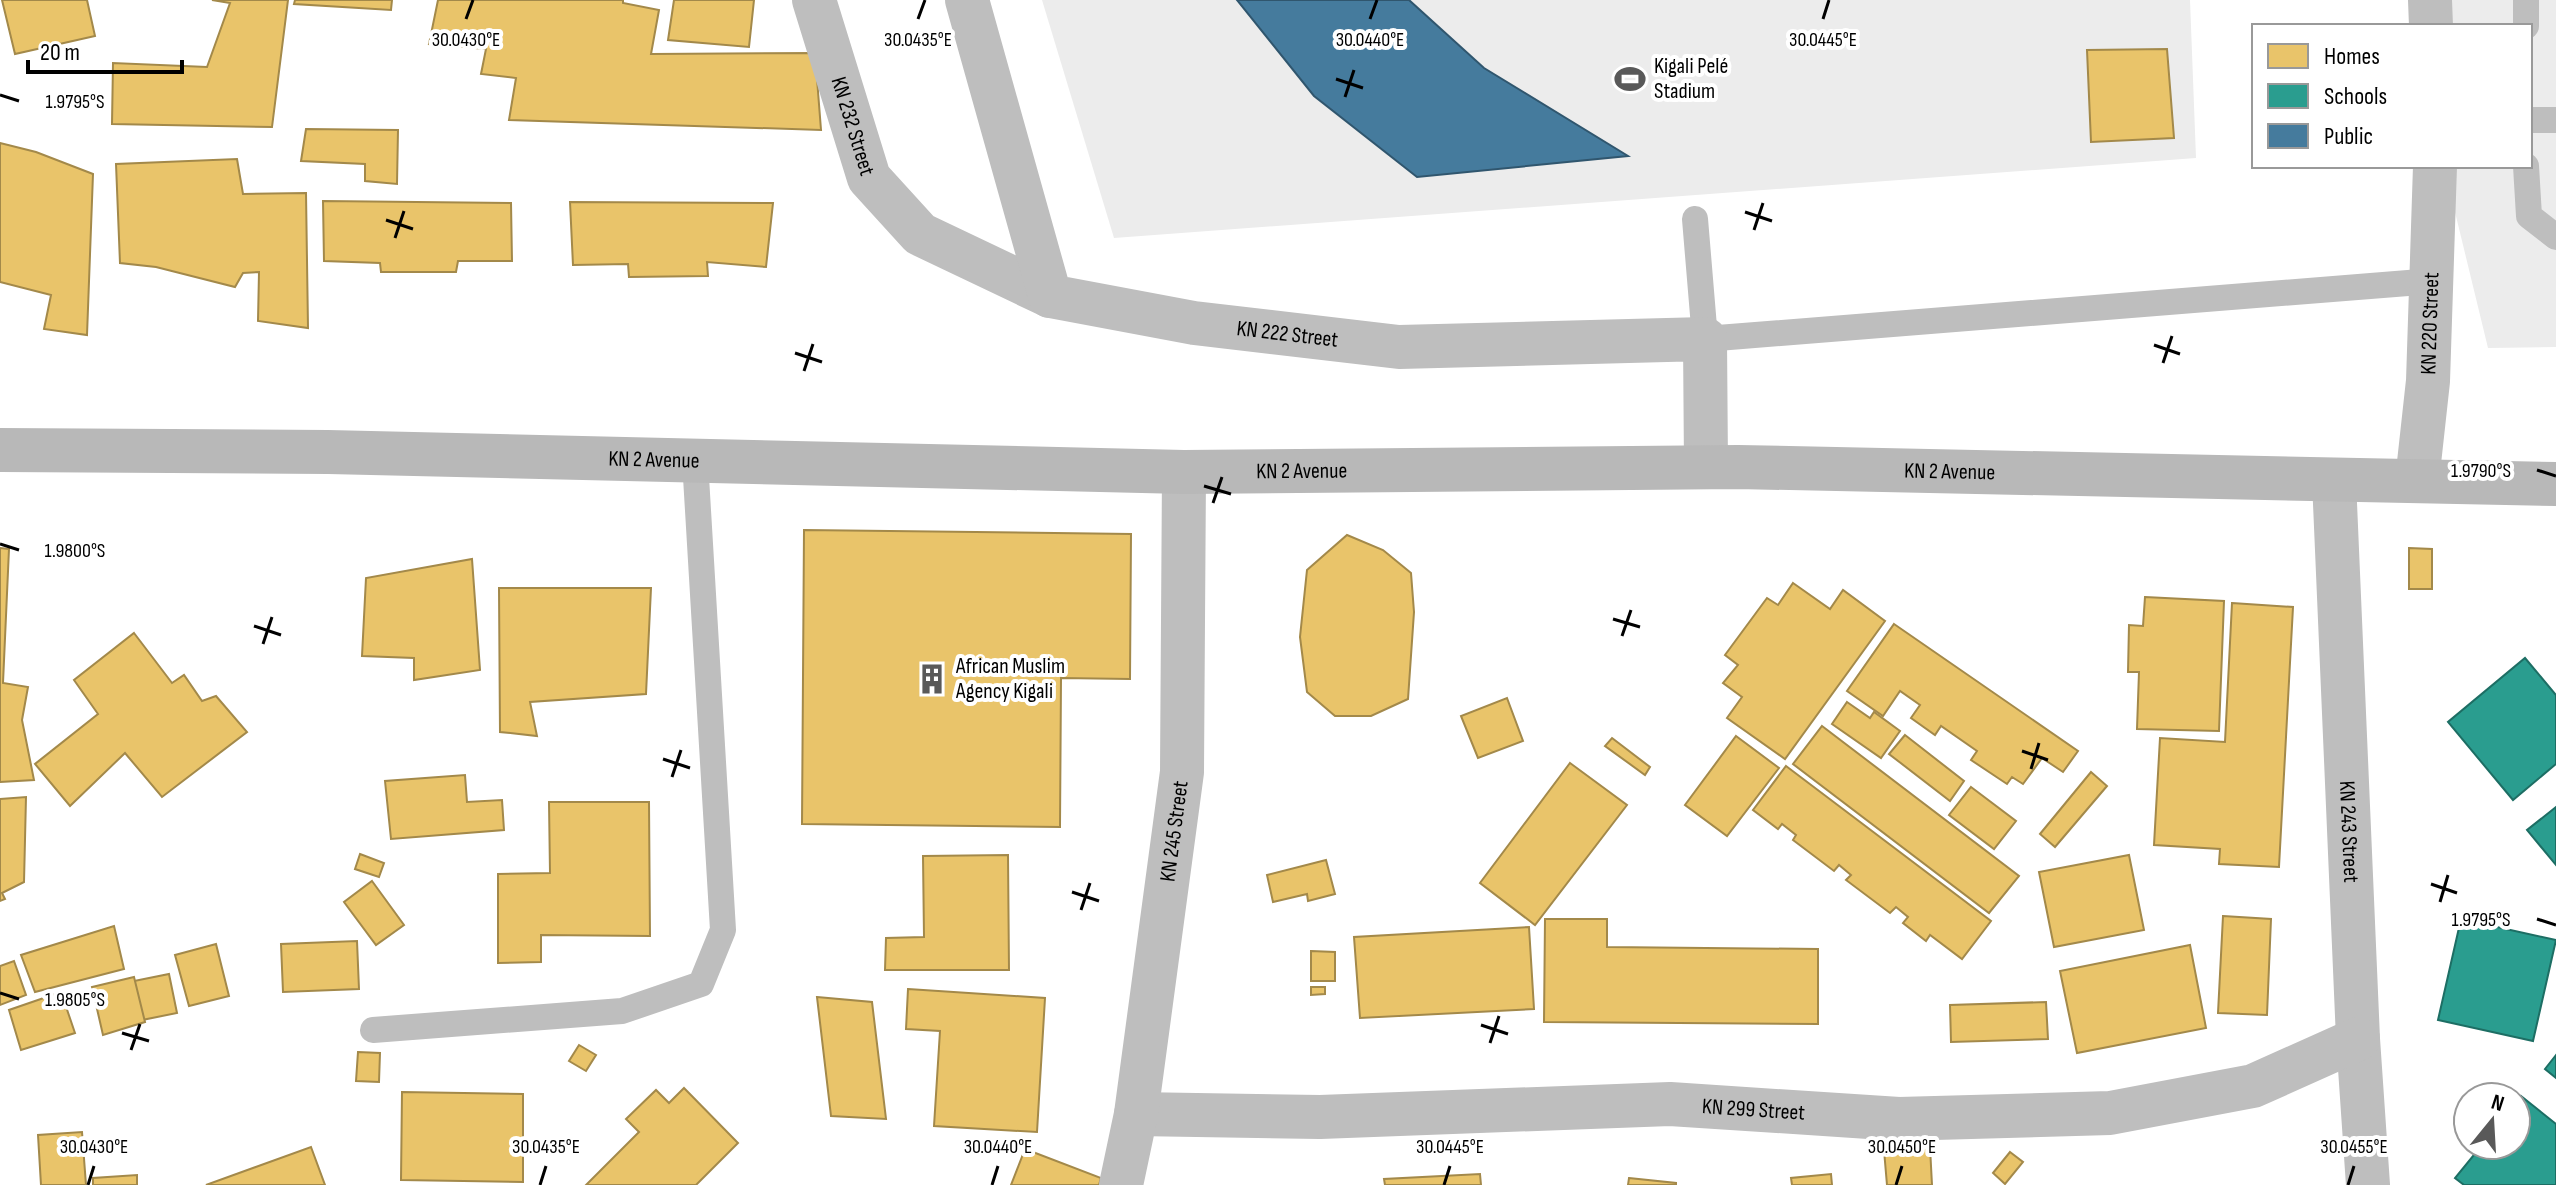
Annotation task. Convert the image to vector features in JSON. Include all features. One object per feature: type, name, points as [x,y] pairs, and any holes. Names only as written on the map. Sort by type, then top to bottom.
[{"type":"main road","name":"KN 2 Avenue","points":[[0,450],[344,452],[1184,472],[1706,467],[2556,484]]},
{"type":"street","name":"KN 232 Street","points":[[814,0],[869,178],[920,234],[1050,296]]},
{"type":"street","points":[[967,0],[1050,296]]},
{"type":"street","points":[[2430,0],[2431,24]]},
{"type":"street","name":"KN 220 Street","points":[[2417,481],[2433,281],[2435,168]]},
{"type":"street","name":"KN 222 Street","points":[[1050,296],[1194,323],[1399,347],[1705,339]]},
{"type":"street","points":[[1705,339],[1706,467]]},
{"type":"street","name":"KN 245 Street","points":[[1121,1185],[1136,1114],[1182,772],[1184,472]]},
{"type":"street","name":"KN 243 Street","points":[[2334,480],[2358,1039],[2368,1185]]},
{"type":"street","name":"KN 299 Street","points":[[1136,1114],[1320,1117],[1670,1104],[1899,1119],[2110,1113],[2253,1086],[2358,1039]]},
{"type":"lane","points":[[2526,0],[2526,24]]},
{"type":"lane","points":[[2532,120],[2556,120]]},
{"type":"lane","points":[[2526,168],[2529,216],[2556,237]]},
{"type":"lane","points":[[1695,219],[1705,339],[2433,281]]},
{"type":"lane","points":[[373,1030],[622,1011],[701,984],[723,930],[695,460]]},
{"type":"shaded area","name":"Kigali Pelé Stadium","points":[[1042,0],[2190,0],[2196,158],[1114,238]]},
{"type":"shaded area","points":[[2438,0],[2556,0],[2556,347],[2488,348],[2455,212],[2451,168],[2532,168],[2532,24],[2440,24]]},
{"type":"building: Homes","points":[[2,0],[87,0],[95,36],[15,54]]},
{"type":"building: Homes","points":[[212,0],[288,0],[272,127],[112,124],[113,63],[207,67],[230,3]]},
{"type":"building: Homes","points":[[295,0],[392,0],[391,10],[294,4]]},
{"type":"building: Homes","points":[[438,0],[623,0],[623,3],[659,10],[651,54],[815,53],[821,130],[509,120],[516,78],[481,74],[486,49],[429,44]]},
{"type":"building: Homes","points":[[674,0],[754,0],[749,47],[668,40]]},
{"type":"building: Homes","points":[[2167,49],[2174,138],[2091,142],[2087,50]]},
{"type":"building: Homes","points":[[306,129],[398,130],[397,184],[365,181],[365,164],[301,161]]},
{"type":"building: Homes","points":[[0,143],[36,152],[93,174],[87,335],[44,329],[51,295],[0,282]]},
{"type":"building: Homes","points":[[237,159],[243,194],[306,193],[308,328],[258,321],[259,272],[243,273],[235,287],[156,267],[120,263],[116,164]]},
{"type":"building: Homes","points":[[323,201],[511,203],[512,261],[458,261],[456,272],[381,272],[380,263],[324,261]]},
{"type":"building: Homes","points":[[570,202],[773,203],[766,267],[707,262],[708,276],[629,277],[628,264],[573,265]]},
{"type":"building: Homes","name":"African Muslim Agency Kigali","points":[[804,530],[1131,534],[1130,679],[1061,678],[1060,827],[802,824]]},
{"type":"building: Homes","points":[[1347,535],[1383,550],[1411,573],[1414,612],[1408,699],[1371,716],[1335,716],[1307,692],[1300,637],[1307,570]]},
{"type":"building: Homes","points":[[0,548],[9,549],[3,683],[28,687],[22,720],[34,780],[0,782]]},
{"type":"building: Homes","points":[[2409,548],[2432,549],[2432,589],[2409,589]]},
{"type":"building: Homes","points":[[472,559],[480,670],[414,680],[414,658],[362,656],[366,578]]},
{"type":"building: Homes","points":[[1793,583],[1830,609],[1843,590],[1885,621],[1785,759],[1727,718],[1742,697],[1723,683],[1738,665],[1725,655],[1767,598],[1778,605]]},
{"type":"building: Homes","points":[[499,588],[651,588],[646,694],[530,702],[537,736],[500,732]]},
{"type":"building: Homes","points":[[2145,597],[2224,601],[2219,731],[2137,729],[2139,672],[2128,672],[2129,625],[2143,626]]},
{"type":"building: Homes","points":[[2232,603],[2293,607],[2279,867],[2219,864],[2220,849],[2154,845],[2160,738],[2225,742]]},
{"type":"building: Homes","points":[[1894,624],[2078,751],[2063,772],[2042,758],[2023,784],[2012,777],[2007,784],[1971,760],[1977,751],[1941,726],[1935,735],[1911,718],[1920,705],[1900,691],[1883,716],[1847,691]]},
{"type":"building: Homes","points":[[134,633],[172,683],[184,675],[202,701],[216,696],[247,732],[162,797],[125,753],[70,806],[35,764],[98,714],[74,680]]},
{"type":"building: Homes","points":[[1507,698],[1523,741],[1478,758],[1461,716]]},
{"type":"building: Homes","points":[[1847,702],[1870,718],[1874,712],[1900,731],[1881,758],[1832,724]]},
{"type":"building: Homes","points":[[1822,726],[2019,876],[1989,913],[1793,764]]},
{"type":"building: Homes","points":[[1905,735],[1964,781],[1950,801],[1889,754]]},
{"type":"building: Homes","points":[[1736,736],[1779,768],[1727,836],[1685,805]]},
{"type":"building: Homes","points":[[1612,738],[1650,767],[1645,775],[1605,746]]},
{"type":"building: Homes","points":[[1570,763],[1627,805],[1535,925],[1480,883]]},
{"type":"building: Homes","points":[[1786,766],[1991,921],[1962,959],[1930,935],[1926,941],[1903,923],[1908,917],[1896,907],[1890,913],[1846,880],[1851,875],[1839,865],[1834,871],[1793,840],[1796,835],[1782,824],[1778,829],[1753,810]]},
{"type":"building: Homes","points":[[2091,772],[2107,786],[2055,847],[2040,834]]},
{"type":"building: Homes","points":[[465,775],[467,802],[502,800],[504,830],[391,839],[385,781]]},
{"type":"building: Homes","points":[[1971,787],[2016,821],[1994,849],[1949,815]]},
{"type":"building: Homes","points":[[26,797],[24,882],[2,893],[5,899],[0,901],[0,799]]},
{"type":"building: Homes","points":[[549,802],[649,802],[650,936],[541,935],[541,962],[498,963],[498,874],[550,873]]},
{"type":"building: Homes","points":[[360,854],[384,863],[379,877],[355,869]]},
{"type":"building: Homes","points":[[1008,855],[1009,970],[885,970],[886,938],[924,937],[923,856]]},
{"type":"building: Homes","points":[[2129,855],[2144,930],[2054,947],[2039,872]]},
{"type":"building: Homes","points":[[1326,860],[1335,894],[1308,901],[1307,894],[1273,902],[1267,875]]},
{"type":"building: Homes","points":[[372,881],[404,925],[376,945],[344,902]]},
{"type":"building: Homes","points":[[2223,916],[2271,919],[2267,1015],[2218,1013]]},
{"type":"building: Homes","points":[[1545,919],[1607,919],[1607,947],[1818,949],[1818,1024],[1544,1022]]},
{"type":"building: Homes","points":[[114,926],[124,969],[35,992],[21,955]]},
{"type":"building: Homes","points":[[1529,927],[1534,1009],[1360,1018],[1354,937]]},
{"type":"building: Homes","points":[[357,941],[359,989],[283,992],[281,944]]},
{"type":"building: Homes","points":[[216,944],[229,996],[189,1006],[175,955]]},
{"type":"building: Homes","points":[[2190,945],[2206,1028],[2077,1053],[2060,971]]},
{"type":"building: Homes","points":[[1311,951],[1335,952],[1335,981],[1311,981]]},
{"type":"building: Homes","points":[[14,961],[26,995],[0,1005],[0,966]]},
{"type":"building: Homes","points":[[169,974],[177,1013],[142,1020],[134,981]]},
{"type":"building: Homes","points":[[134,977],[145,1022],[103,1035],[92,987]]},
{"type":"building: Homes","points":[[1311,987],[1325,987],[1325,994],[1311,995]]},
{"type":"building: Homes","points":[[908,989],[1045,998],[1037,1132],[934,1126],[940,1031],[906,1029]]},
{"type":"building: Homes","points":[[61,992],[75,1033],[21,1050],[9,1010]]},
{"type":"building: Homes","points":[[817,997],[872,1002],[886,1119],[831,1116]]},
{"type":"building: Homes","points":[[2046,1002],[2048,1039],[1951,1042],[1950,1005]]},
{"type":"building: Homes","points":[[579,1045],[596,1055],[586,1071],[569,1061]]},
{"type":"building: Homes","points":[[358,1052],[380,1053],[379,1082],[356,1081]]},
{"type":"building: Homes","points":[[684,1088],[738,1143],[696,1185],[586,1185],[639,1132],[626,1119],[656,1090],[669,1103]]},
{"type":"building: Homes","points":[[402,1092],[523,1094],[523,1182],[401,1180]]},
{"type":"building: Homes","points":[[82,1132],[86,1185],[41,1185],[38,1135]]},
{"type":"building: Homes","points":[[311,1147],[325,1185],[206,1185]]},
{"type":"building: Homes","points":[[1930,1147],[1932,1185],[1887,1185],[1884,1150]]},
{"type":"building: Homes","points":[[1025,1149],[1101,1178],[1099,1185],[1011,1185]]},
{"type":"building: Homes","points":[[2010,1152],[2023,1162],[2005,1184],[1993,1173]]},
{"type":"building: Homes","points":[[1480,1174],[1481,1185],[1385,1185],[1384,1179]]},
{"type":"building: Homes","points":[[1831,1174],[1832,1185],[1792,1185],[1791,1178]]},
{"type":"building: Homes","points":[[137,1175],[137,1185],[93,1185],[93,1178]]},
{"type":"building: Homes","points":[[1629,1178],[1676,1183],[1676,1185],[1628,1185]]},
{"type":"building: Schools","points":[[2525,658],[2556,695],[2556,764],[2513,800],[2448,722]]},
{"type":"building: Schools","points":[[2556,807],[2556,865],[2527,830]]},
{"type":"building: Schools","points":[[2461,919],[2556,940],[2533,1041],[2438,1020]]},
{"type":"building: Schools","points":[[2556,1055],[2556,1078],[2545,1069]]},
{"type":"building: Schools","points":[[2532,1105],[2556,1124],[2556,1185],[2464,1185],[2455,1178],[2469,1161],[2532,1161]]},
{"type":"building: Public","points":[[1237,0],[1409,0],[1484,68],[1628,156],[1417,177],[1314,96]]},
{"type":"place","name":"Kigali Pelé Stadium","points":[[1630,79]]},
{"type":"place","name":"African Muslim Agency Kigali","points":[[932,679]]}]
